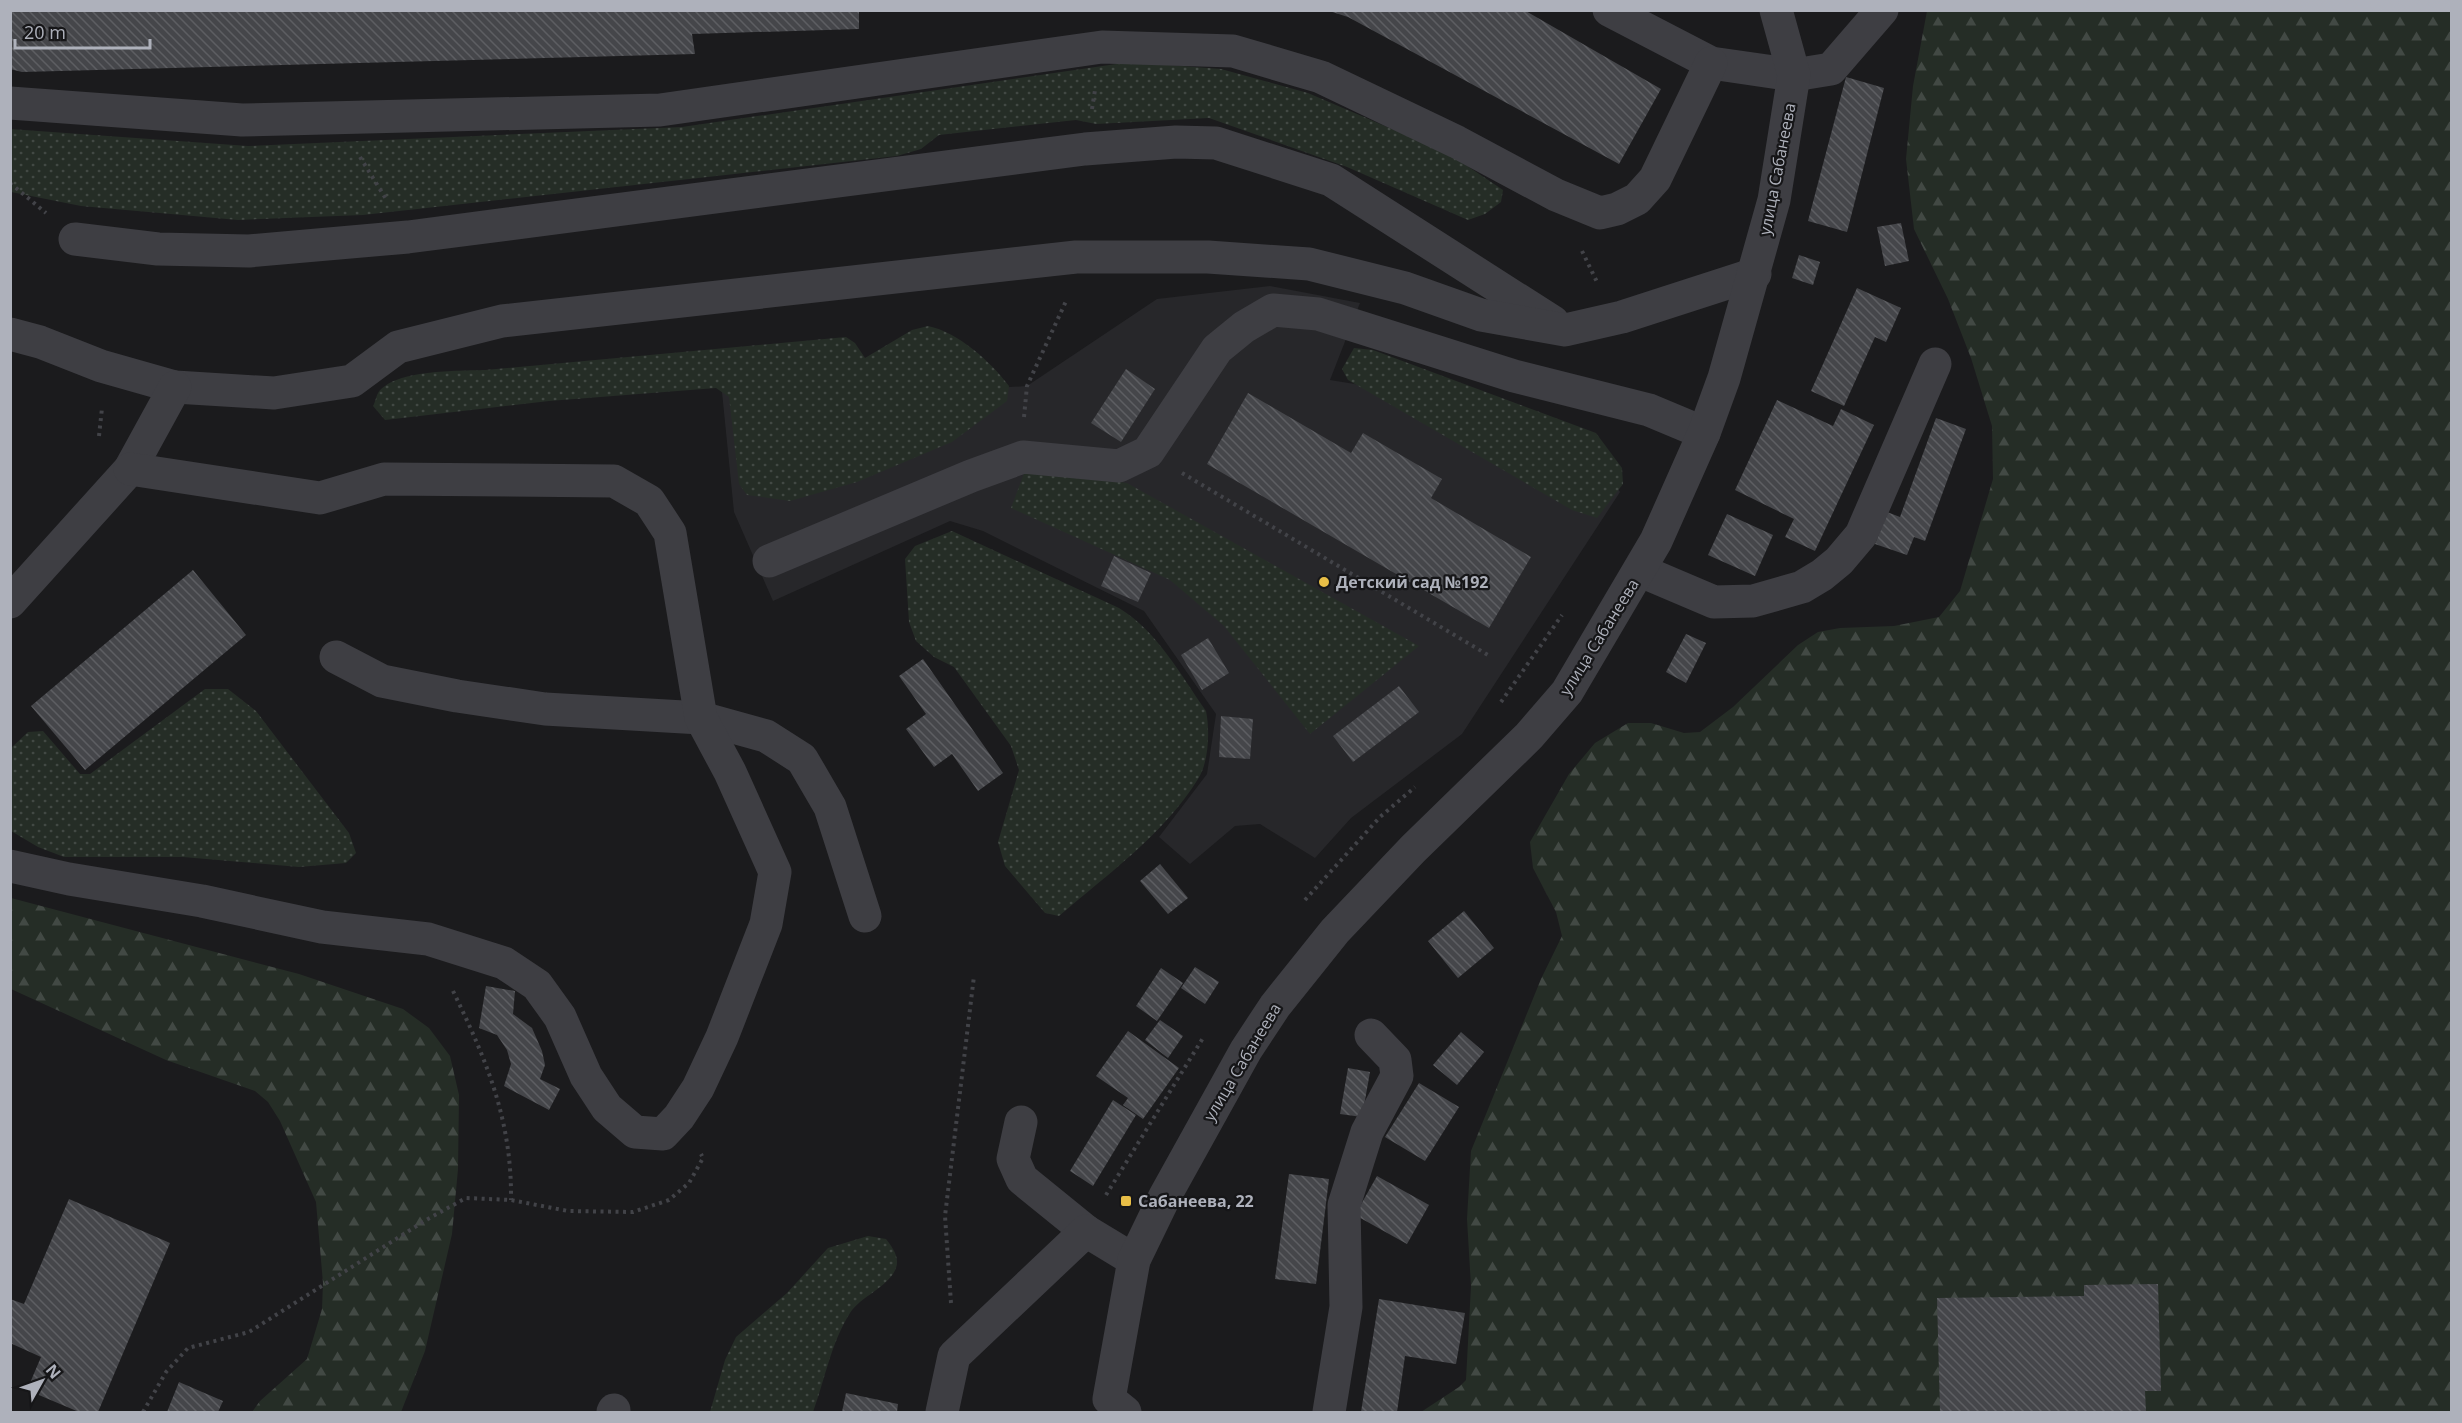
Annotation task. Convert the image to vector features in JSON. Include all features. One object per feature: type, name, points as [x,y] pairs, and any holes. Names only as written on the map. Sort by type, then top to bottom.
[{"type":"street","points":[[1609,10],[1711,63],[1794,75],[1831,69],[1882,10]]},
{"type":"street","name":"улица Сабанеева","points":[[1114,1408],[1134,1260],[1153,1219],[1246,1050],[1275,1006],[1335,931],[1413,849],[1529,736],[1567,692],[1641,571],[1704,433],[1724,378],[1774,200],[1794,75],[1776,10]]},
{"type":"street","points":[[10,103],[242,120],[660,110],[1102,47],[1233,51],[1321,77],[1457,142],[1556,195],[1600,213],[1617,209],[1637,200],[1655,179],[1711,63]]},
{"type":"street","points":[[75,239],[158,249],[249,250],[408,237],[1085,149],[1176,142],[1216,143],[1331,180],[1564,330]]},
{"type":"street","points":[[10,334],[40,342],[101,366],[175,387],[274,393],[352,381],[398,347],[502,321],[1076,257],[1208,257],[1310,264],[1405,288],[1482,315],[1564,330],[1622,317],[1755,274]]},
{"type":"street","points":[[769,561],[971,476],[1023,457],[1119,466],[1148,452],[1217,349],[1244,327],[1273,310],[1318,314],[1514,376],[1649,410],[1704,433]]},
{"type":"street","points":[[1641,571],[1714,602],[1753,601],[1802,587],[1822,575],[1839,561],[1861,535],[1935,364]]},
{"type":"street","points":[[10,602],[130,469],[175,387]]},
{"type":"street","points":[[10,866],[69,879],[202,901],[322,927],[428,939],[504,963],[537,985],[560,1017],[586,1076],[607,1108],[635,1132],[663,1134],[679,1117],[698,1088],[746,979],[766,924],[775,872],[730,772],[701,718],[670,533],[649,501],[614,481],[384,479],[320,498],[130,469]]},
{"type":"street","points":[[336,657],[382,681],[457,696],[545,710],[701,718],[766,736],[802,759],[830,807],[865,916]]},
{"type":"street","points":[[1329,1413],[1346,1307],[1344,1205],[1367,1132],[1398,1076],[1395,1059],[1371,1035]]},
{"type":"street","points":[[1021,1122],[1013,1159],[1022,1179],[1086,1231],[1134,1260]]},
{"type":"street","points":[[942,1413],[954,1356],[1086,1231]]},
{"type":"path","points":[[1085,149],[1102,47]]},
{"type":"path","points":[[337,118],[408,237]]},
{"type":"path","points":[[1556,195],[1598,284],[1622,317]]},
{"type":"path","points":[[1023,457],[1027,386],[1066,303],[1076,257]]},
{"type":"path","points":[[99,444],[102,403]]},
{"type":"path","points":[[1148,452],[1488,655]]},
{"type":"path","points":[[428,939],[469,1023],[496,1091],[508,1139],[511,1200]]},
{"type":"path","points":[[954,1356],[945,1216],[974,976]]},
{"type":"path","points":[[143,1413],[166,1372],[188,1348],[249,1332],[426,1220],[466,1198],[511,1200],[568,1211],[633,1212],[669,1200],[689,1183],[704,1158],[679,1117]]},
{"type":"shaded area","name":"Детский сад №192","points":[[1270,286],[1360,303],[1330,380],[1509,409],[1583,433],[1620,492],[1462,734],[1351,818],[1315,858],[1260,824],[1235,826],[1190,864],[1159,837],[1207,774],[1216,714],[1144,611],[983,531],[950,521],[773,601],[734,512],[722,392],[959,390],[1027,386],[1157,299]]},
{"type":"green space","points":[[1927,11],[2451,11],[2451,1412],[1421,1412],[1466,1380],[1471,1286],[1467,1219],[1471,1151],[1541,979],[1562,936],[1556,912],[1533,868],[1530,842],[1569,774],[1595,743],[1628,723],[1651,723],[1684,733],[1700,732],[1733,707],[1798,645],[1818,632],[1840,628],[1894,626],[1939,617],[1960,591],[1993,479],[1992,426],[1971,358],[1948,299],[1914,229],[1906,159],[1913,86]]},
{"type":"green space","points":[[1130,62],[1221,69],[1308,93],[1448,153],[1503,190],[1501,202],[1485,214],[1468,220],[1347,167],[1209,118],[1096,124],[1076,120],[939,135],[921,149],[897,156],[363,215],[238,220],[81,206],[11,192],[10,129],[248,146],[682,127]]},
{"type":"green space","points":[[928,326],[962,341],[993,367],[1009,386],[1007,401],[952,442],[857,482],[790,501],[747,495],[739,484],[729,397],[716,388],[549,401],[385,420],[373,406],[378,393],[386,385],[412,375],[846,337],[855,343],[865,358],[912,330]]},
{"type":"green space","points":[[1354,348],[1373,350],[1596,433],[1622,468],[1623,484],[1597,518],[1572,510],[1348,380],[1342,369]]},
{"type":"green space","points":[[1026,468],[1127,483],[1419,646],[1310,734],[1224,626],[1170,580],[1011,508]]},
{"type":"green space","points":[[952,531],[1119,608],[1157,641],[1206,711],[1208,736],[1202,772],[1184,799],[1169,818],[1134,852],[1059,916],[1045,913],[1005,866],[998,842],[1019,770],[1011,746],[954,667],[934,657],[916,641],[909,622],[905,559],[915,546]]},
{"type":"green space","points":[[205,689],[228,689],[256,711],[349,833],[356,853],[346,863],[299,867],[183,857],[64,857],[38,847],[11,831],[11,748],[28,732],[43,731],[80,774],[90,774]]},
{"type":"green space","points":[[11,898],[299,974],[403,1009],[429,1028],[450,1056],[459,1095],[458,1169],[452,1234],[425,1351],[401,1412],[252,1412],[260,1401],[307,1359],[322,1309],[323,1283],[316,1202],[280,1121],[268,1102],[255,1091],[166,1060],[11,989]]},
{"type":"green space","points":[[868,1236],[886,1239],[896,1256],[896,1268],[887,1281],[855,1307],[843,1325],[813,1412],[710,1412],[725,1360],[736,1337],[787,1293],[828,1248]]},
{"type":"building","points":[[10,10],[859,10],[859,29],[692,34],[695,54],[22,72],[10,69]]},
{"type":"building","points":[[1326,10],[1524,10],[1661,89],[1619,164],[1348,17]]},
{"type":"building","points":[[1846,77],[1884,88],[1847,232],[1808,221]]},
{"type":"building","points":[[1901,223],[1909,261],[1885,266],[1877,227]]},
{"type":"building","points":[[1799,255],[1820,262],[1813,285],[1792,278]]},
{"type":"building","points":[[1857,288],[1901,308],[1886,342],[1875,337],[1844,406],[1811,391]]},
{"type":"building","points":[[1126,369],[1155,389],[1121,442],[1091,423]]},
{"type":"building","points":[[1248,393],[1351,453],[1363,433],[1442,479],[1431,498],[1531,557],[1489,628],[1207,464]]},
{"type":"building","points":[[1777,400],[1833,426],[1841,409],[1874,425],[1815,551],[1785,537],[1794,519],[1735,490]]},
{"type":"building","points":[[1936,418],[1966,429],[1925,541],[1914,537],[1907,555],[1875,544],[1887,512],[1900,517]]},
{"type":"building","points":[[1727,514],[1773,535],[1755,576],[1708,555]]},
{"type":"building","points":[[1114,556],[1151,573],[1138,602],[1101,586]]},
{"type":"building","points":[[193,570],[246,635],[85,770],[31,706]]},
{"type":"building","points":[[1686,634],[1706,643],[1686,683],[1666,672]]},
{"type":"building","points":[[1208,638],[1229,673],[1202,690],[1181,655]]},
{"type":"building","points":[[923,659],[1003,773],[978,791],[952,754],[934,767],[906,729],[926,714],[899,676]]},
{"type":"building","points":[[1399,686],[1419,712],[1353,762],[1333,736]]},
{"type":"building","points":[[1221,716],[1253,719],[1250,759],[1219,757]]},
{"type":"building","points":[[1160,864],[1188,898],[1168,914],[1140,881]]},
{"type":"building","points":[[1464,911],[1494,948],[1458,978],[1428,941]]},
{"type":"building","points":[[1195,967],[1219,982],[1205,1004],[1181,988]]},
{"type":"building","points":[[1161,968],[1183,983],[1157,1021],[1136,1006]]},
{"type":"building","points":[[486,986],[515,991],[513,1014],[532,1028],[542,1051],[545,1065],[540,1079],[560,1089],[549,1110],[504,1086],[511,1064],[507,1050],[497,1035],[479,1028]]},
{"type":"building","points":[[1160,1020],[1183,1036],[1168,1058],[1145,1040]]},
{"type":"building","points":[[1128,1031],[1179,1068],[1143,1119],[1123,1105],[1128,1098],[1096,1076]]},
{"type":"building","points":[[1461,1032],[1484,1052],[1457,1085],[1433,1065]]},
{"type":"building","points":[[1348,1068],[1370,1072],[1362,1117],[1340,1114]]},
{"type":"building","points":[[1419,1083],[1459,1107],[1425,1161],[1385,1137]]},
{"type":"building","points":[[1113,1100],[1136,1115],[1093,1186],[1070,1171]]},
{"type":"building","points":[[1289,1174],[1329,1179],[1316,1284],[1275,1279]]},
{"type":"building","points":[[1377,1176],[1429,1205],[1407,1244],[1355,1215]]},
{"type":"building","points":[[69,1199],[170,1243],[98,1412],[79,1412],[27,1390],[41,1357],[10,1343],[10,1299],[24,1304]]},
{"type":"building","points":[[2158,1284],[2161,1391],[2145,1391],[2146,1412],[1940,1412],[1937,1298],[2084,1296],[2084,1285]]},
{"type":"building","points":[[1379,1299],[1465,1313],[1456,1364],[1405,1356],[1397,1412],[1361,1412]]},
{"type":"building","points":[[179,1382],[223,1401],[218,1412],[167,1412]]},
{"type":"building","points":[[846,1393],[898,1404],[897,1412],[842,1412]]},
{"type":"place","name":"Детский сад №192","points":[[1324,582]]},
{"type":"place","name":"Сабанеева, 22","points":[[1126,1201]]}]
